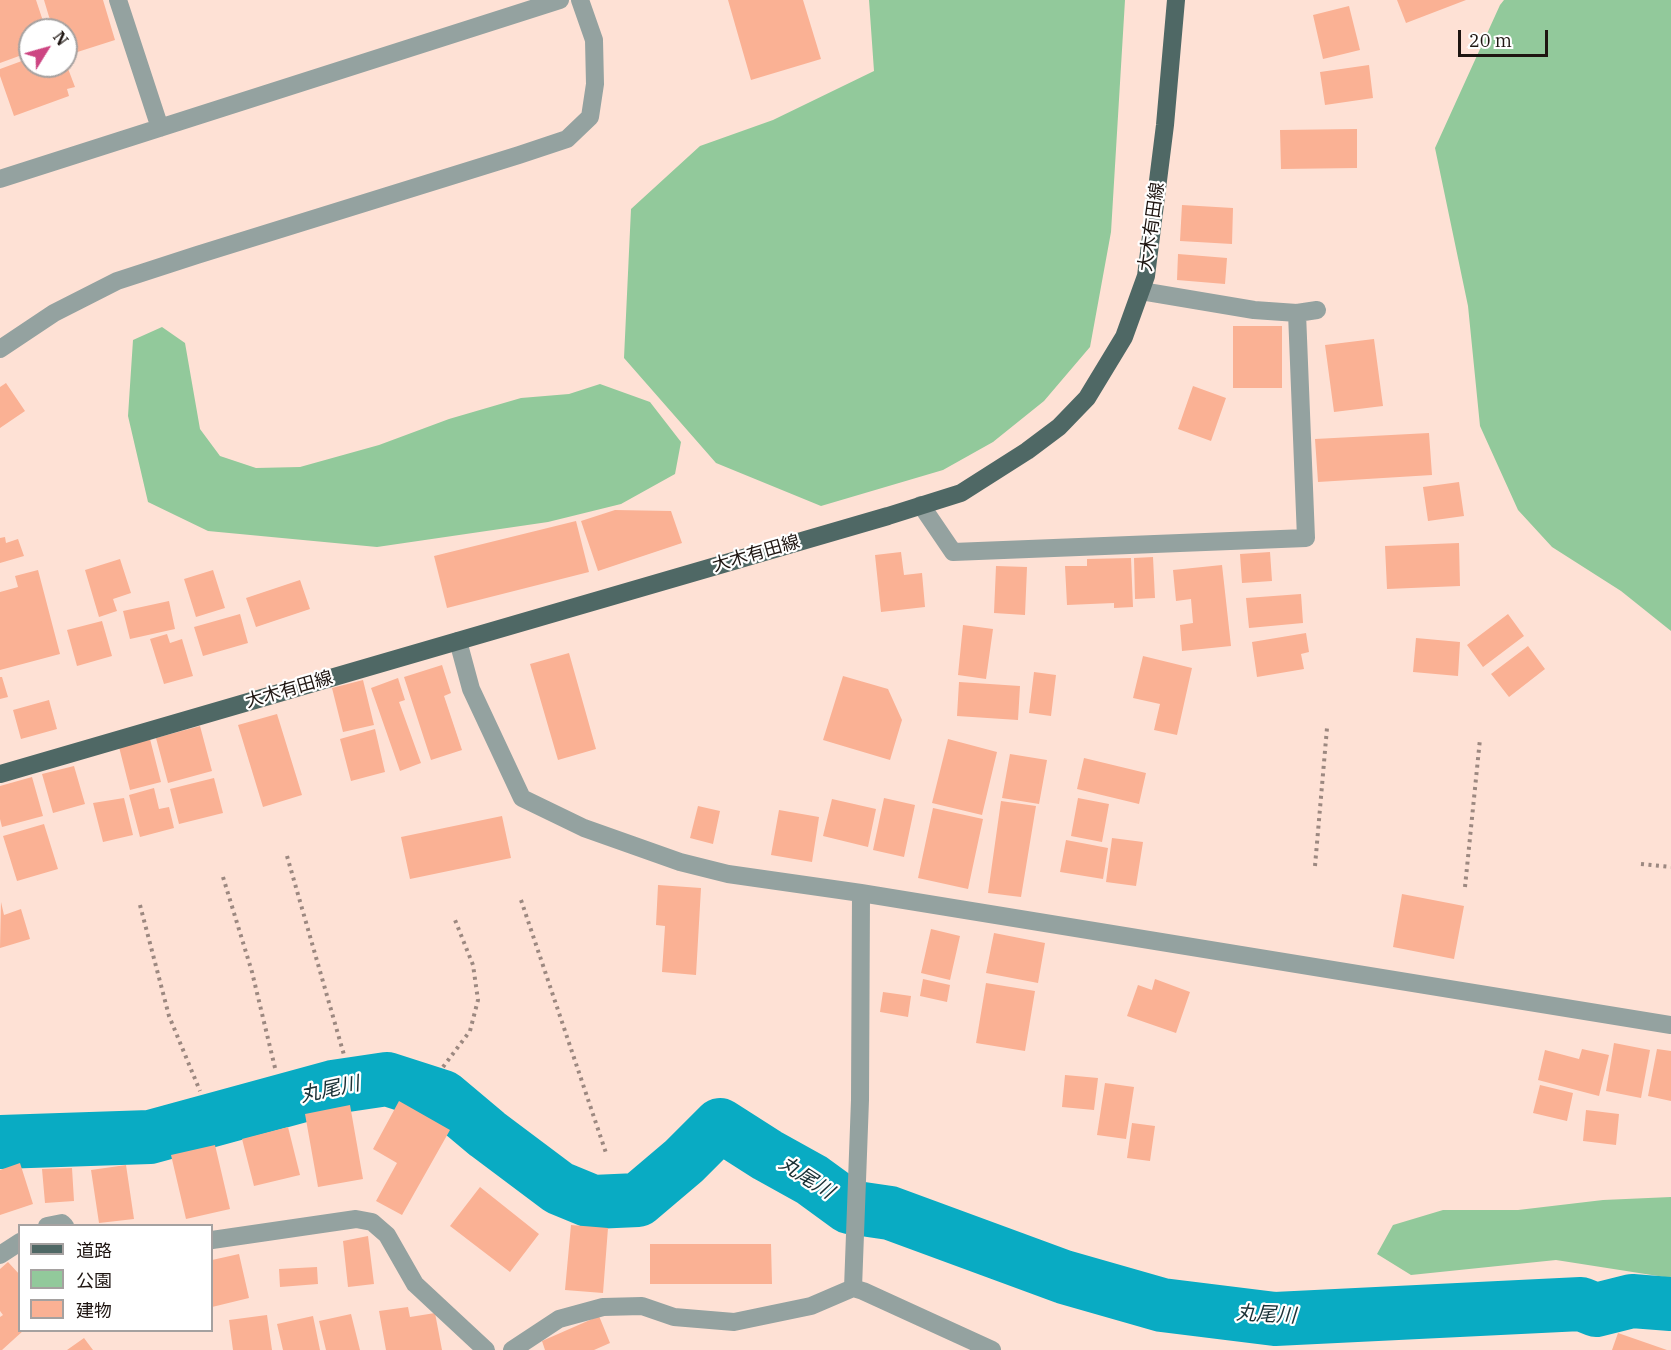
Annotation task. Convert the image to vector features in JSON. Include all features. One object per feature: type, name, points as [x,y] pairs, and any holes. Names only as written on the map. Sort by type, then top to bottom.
[{"type":"main road","name":"大木有田線","points":[[0,774],[888,516],[961,493],[1027,451],[1059,427],[1087,398],[1124,337],[1146,276],[1163,137],[1176,0]]},
{"type":"street","points":[[118,0],[160,128]]},
{"type":"street","points":[[0,179],[560,0]]},
{"type":"street","points":[[0,349],[54,313],[117,281],[567,139],[590,117],[595,84],[594,40],[580,0]]},
{"type":"street","points":[[1141,291],[1254,309],[1297,313],[1317,310]]},
{"type":"street","points":[[921,505],[953,552],[1305,538],[1297,313]]},
{"type":"street","points":[[458,641],[471,689],[522,798],[584,828],[680,862],[728,874],[861,893],[1671,1025]]},
{"type":"street","points":[[853,1288],[860,1100],[861,893]]},
{"type":"street","points":[[213,1240],[356,1219],[372,1222],[387,1235],[415,1284],[486,1350]]},
{"type":"street","points":[[0,1255],[18,1243]]},
{"type":"street","points":[[512,1350],[560,1319],[603,1307],[642,1306],[674,1317],[734,1322],[810,1306],[853,1288],[992,1350]]},
{"type":"path","points":[[1315,866],[1328,728]]},
{"type":"path","points":[[1465,887],[1480,739]]},
{"type":"path","points":[[287,856],[344,1055]]},
{"type":"path","points":[[1641,864],[1671,867]]},
{"type":"path","points":[[223,877],[252,972],[276,1072]]},
{"type":"path","points":[[521,900],[606,1153]]},
{"type":"path","points":[[140,905],[169,1016],[200,1091]]},
{"type":"path","points":[[443,1067],[470,1031],[478,1000],[473,965],[455,920]]},
{"type":"green space","points":[[869,0],[1125,0],[1111,232],[1090,347],[1044,401],[993,442],[943,470],[821,506],[716,463],[624,358],[631,209],[700,146],[773,120],[874,71]]},
{"type":"green space","points":[[1504,0],[1671,0],[1671,631],[1621,591],[1552,547],[1518,510],[1480,426],[1468,306],[1435,148]]},
{"type":"green space","points":[[162,327],[185,343],[200,429],[220,456],[256,468],[300,467],[379,445],[449,419],[521,398],[569,394],[600,384],[650,402],[681,442],[675,474],[621,504],[548,522],[377,547],[208,531],[148,502],[128,416],[133,340]]},
{"type":"green space","points":[[1671,1197],[1671,1278],[1556,1260],[1411,1275],[1377,1254],[1393,1225],[1443,1210],[1518,1210],[1603,1200]]},
{"type":"building","points":[[0,0],[36,0],[42,18],[18,18],[18,56],[0,63]]},
{"type":"building","points":[[44,0],[103,0],[115,40],[78,52],[78,18],[49,18]]},
{"type":"building","points":[[728,0],[803,0],[821,59],[751,80]]},
{"type":"building","points":[[1397,0],[1466,0],[1406,23]]},
{"type":"building","points":[[1349,6],[1360,50],[1323,59],[1313,15]]},
{"type":"building","points":[[18,62],[18,78],[72,78],[75,87],[67,89],[69,96],[14,116],[0,76],[0,69]]},
{"type":"building","points":[[1369,65],[1373,98],[1325,105],[1320,72]]},
{"type":"building","points":[[1357,129],[1357,168],[1281,169],[1280,130]]},
{"type":"building","points":[[1182,205],[1233,208],[1232,244],[1180,241]]},
{"type":"building","points":[[1178,254],[1227,258],[1225,284],[1177,280]]},
{"type":"building","points":[[1233,326],[1282,326],[1282,388],[1233,388]]},
{"type":"building","points":[[1374,339],[1383,406],[1334,412],[1325,345]]},
{"type":"building","points":[[6,383],[25,411],[0,428],[0,387]]},
{"type":"building","points":[[1193,386],[1226,398],[1211,441],[1178,429]]},
{"type":"building","points":[[1429,433],[1432,475],[1318,482],[1315,439]]},
{"type":"building","points":[[1459,482],[1464,516],[1428,521],[1423,487]]},
{"type":"building","points":[[615,510],[671,511],[682,543],[598,571],[581,521]]},
{"type":"building","points":[[576,521],[589,572],[447,608],[434,556]]},
{"type":"building","points":[[5,537],[6,543],[18,539],[24,556],[0,563],[0,538]]},
{"type":"building","points":[[1459,543],[1460,586],[1387,589],[1385,546]]},
{"type":"building","points":[[901,552],[904,575],[922,573],[925,607],[881,612],[875,555]]},
{"type":"building","points":[[1270,552],[1272,581],[1242,583],[1240,554]]},
{"type":"building","points":[[1153,557],[1155,598],[1135,599],[1134,558]]},
{"type":"building","points":[[1131,558],[1133,607],[1114,608],[1114,603],[1067,605],[1065,566],[1087,566],[1087,559]]},
{"type":"building","points":[[120,559],[131,593],[113,599],[117,611],[99,617],[85,570]]},
{"type":"building","points":[[1222,565],[1231,646],[1182,651],[1180,625],[1193,623],[1191,599],[1176,601],[1173,570]]},
{"type":"building","points":[[996,566],[1027,567],[1025,615],[994,613]]},
{"type":"building","points":[[38,570],[60,654],[0,670],[0,592],[18,587],[15,576]]},
{"type":"building","points":[[213,570],[225,608],[196,617],[184,579]]},
{"type":"building","points":[[300,580],[310,609],[256,627],[246,598]]},
{"type":"building","points":[[1301,594],[1303,623],[1249,628],[1246,598]]},
{"type":"building","points":[[169,601],[175,629],[130,639],[123,611]]},
{"type":"building","points":[[240,614],[248,643],[203,656],[194,627]]},
{"type":"building","points":[[1508,614],[1524,636],[1483,667],[1467,645]]},
{"type":"building","points":[[102,621],[112,656],[77,666],[67,630]]},
{"type":"building","points":[[963,625],[993,629],[986,679],[958,675]]},
{"type":"building","points":[[1306,633],[1309,652],[1301,654],[1304,669],[1257,677],[1252,642]]},
{"type":"building","points":[[167,634],[170,643],[182,639],[193,676],[164,684],[150,639]]},
{"type":"building","points":[[1416,638],[1460,642],[1458,676],[1413,672]]},
{"type":"building","points":[[1528,646],[1545,669],[1509,697],[1491,674]]},
{"type":"building","points":[[569,653],[596,749],[558,760],[530,664]]},
{"type":"building","points":[[1143,656],[1192,668],[1177,735],[1154,730],[1160,704],[1133,698]]},
{"type":"building","points":[[442,665],[451,693],[444,696],[462,750],[431,760],[404,677]]},
{"type":"building","points":[[1034,672],[1056,675],[1051,716],[1029,713]]},
{"type":"building","points":[[843,676],[888,689],[902,720],[890,760],[823,740]]},
{"type":"building","points":[[0,677],[2,677],[8,697],[0,699]]},
{"type":"building","points":[[398,678],[405,700],[399,702],[421,763],[400,771],[371,688]]},
{"type":"building","points":[[363,680],[374,725],[343,732],[332,688]]},
{"type":"building","points":[[959,682],[1020,686],[1018,720],[957,716]]},
{"type":"building","points":[[49,700],[57,729],[21,739],[13,710]]},
{"type":"building","points":[[277,714],[302,795],[263,807],[238,725]]},
{"type":"building","points":[[200,726],[212,771],[168,783],[156,738]]},
{"type":"building","points":[[375,729],[385,772],[351,781],[340,739]]},
{"type":"building","points":[[150,739],[161,782],[130,790],[119,747]]},
{"type":"building","points":[[948,739],[997,752],[982,815],[932,803]]},
{"type":"building","points":[[1010,754],[1047,760],[1039,804],[1002,798]]},
{"type":"building","points":[[1084,758],[1146,773],[1139,804],[1077,789]]},
{"type":"building","points":[[74,766],[85,804],[53,813],[42,774]]},
{"type":"building","points":[[32,777],[43,816],[2,827],[0,786]]},
{"type":"building","points":[[214,778],[223,813],[179,824],[170,789]]},
{"type":"building","points":[[154,788],[159,809],[169,807],[174,828],[140,837],[129,795]]},
{"type":"building","points":[[124,798],[133,835],[103,842],[93,803]]},
{"type":"building","points":[[884,798],[915,805],[904,857],[873,850]]},
{"type":"building","points":[[1078,798],[1109,804],[1102,842],[1071,836]]},
{"type":"building","points":[[832,799],[876,809],[868,847],[823,836]]},
{"type":"building","points":[[1001,801],[1036,806],[1021,897],[988,893]]},
{"type":"building","points":[[698,806],[720,811],[713,844],[690,838]]},
{"type":"building","points":[[933,808],[983,819],[968,889],[918,878]]},
{"type":"building","points":[[779,810],[819,817],[812,862],[771,855]]},
{"type":"building","points":[[502,816],[511,858],[410,879],[401,837]]},
{"type":"building","points":[[44,824],[58,869],[17,881],[3,836]]},
{"type":"building","points":[[1112,838],[1143,842],[1136,886],[1106,882]]},
{"type":"building","points":[[1066,840],[1108,848],[1103,879],[1060,872]]},
{"type":"building","points":[[658,885],[701,888],[696,975],[662,972],[665,926],[656,925]]},
{"type":"building","points":[[1402,894],[1464,906],[1454,959],[1393,947]]},
{"type":"building","points":[[1,902],[4,915],[21,909],[30,939],[0,948]]},
{"type":"building","points":[[931,929],[960,936],[950,980],[921,973]]},
{"type":"building","points":[[994,933],[1045,943],[1038,983],[986,973]]},
{"type":"building","points":[[923,979],[950,985],[947,1002],[920,996]]},
{"type":"building","points":[[1155,979],[1190,992],[1176,1033],[1127,1016],[1138,985],[1152,990]]},
{"type":"building","points":[[986,983],[1035,991],[1025,1051],[976,1043]]},
{"type":"building","points":[[883,992],[911,996],[908,1017],[880,1012]]},
{"type":"building","points":[[1614,1043],[1650,1050],[1641,1098],[1606,1091]]},
{"type":"building","points":[[1582,1049],[1609,1055],[1599,1096],[1538,1080],[1545,1050],[1579,1059]]},
{"type":"building","points":[[1657,1049],[1671,1051],[1671,1101],[1648,1096]]},
{"type":"building","points":[[1065,1075],[1098,1078],[1094,1110],[1062,1107]]},
{"type":"building","points":[[1105,1083],[1134,1087],[1126,1139],[1097,1135]]},
{"type":"building","points":[[1540,1085],[1573,1093],[1567,1121],[1533,1113]]},
{"type":"building","points":[[399,1101],[450,1130],[402,1215],[376,1201],[397,1163],[373,1149]]},
{"type":"building","points":[[350,1105],[363,1179],[318,1187],[305,1114]]},
{"type":"building","points":[[1586,1110],[1619,1114],[1616,1145],[1583,1141]]},
{"type":"building","points":[[1132,1123],[1155,1126],[1150,1161],[1127,1158]]},
{"type":"building","points":[[288,1127],[300,1175],[254,1186],[242,1139]]},
{"type":"building","points":[[215,1145],[230,1209],[186,1219],[171,1155]]},
{"type":"building","points":[[20,1163],[33,1204],[0,1215],[0,1170]]},
{"type":"building","points":[[126,1165],[134,1219],[99,1223],[91,1170]]},
{"type":"building","points":[[72,1168],[74,1201],[45,1203],[42,1169]]},
{"type":"building","points":[[480,1187],[539,1234],[510,1272],[450,1226]]},
{"type":"building","points":[[571,1225],[608,1228],[603,1293],[565,1290]]},
{"type":"building","points":[[368,1236],[374,1284],[348,1287],[343,1241]]},
{"type":"building","points":[[650,1244],[771,1244],[772,1284],[650,1284]]},
{"type":"building","points":[[239,1254],[249,1298],[213,1307],[213,1260]]},
{"type":"building","points":[[8,1262],[18,1273],[18,1332],[22,1332],[2,1350],[0,1350],[0,1317],[3,1315],[0,1311],[0,1269]]},
{"type":"building","points":[[317,1267],[318,1284],[280,1287],[279,1269]]},
{"type":"building","points":[[408,1307],[410,1317],[435,1313],[442,1350],[386,1350],[379,1311]]},
{"type":"building","points":[[351,1314],[360,1350],[326,1350],[319,1321]]},
{"type":"building","points":[[267,1315],[272,1350],[233,1350],[229,1320]]},
{"type":"building","points":[[313,1316],[320,1350],[283,1350],[277,1324]]},
{"type":"building","points":[[599,1316],[610,1343],[594,1350],[545,1350],[542,1341]]},
{"type":"building","points":[[1618,1333],[1667,1350],[1612,1350]]},
{"type":"building","points":[[84,1338],[93,1350],[67,1350]]},
{"type":"waterway","name":"丸尾川","points":[[0,1142],[150,1137],[333,1087],[387,1079],[443,1097],[487,1134],[559,1188],[593,1202],[638,1200],[684,1161],[720,1125],[812,1180],[849,1207],[890,1213],[1064,1277],[1162,1305],[1275,1319],[1581,1304],[1596,1310],[1632,1301],[1671,1304]]}]
